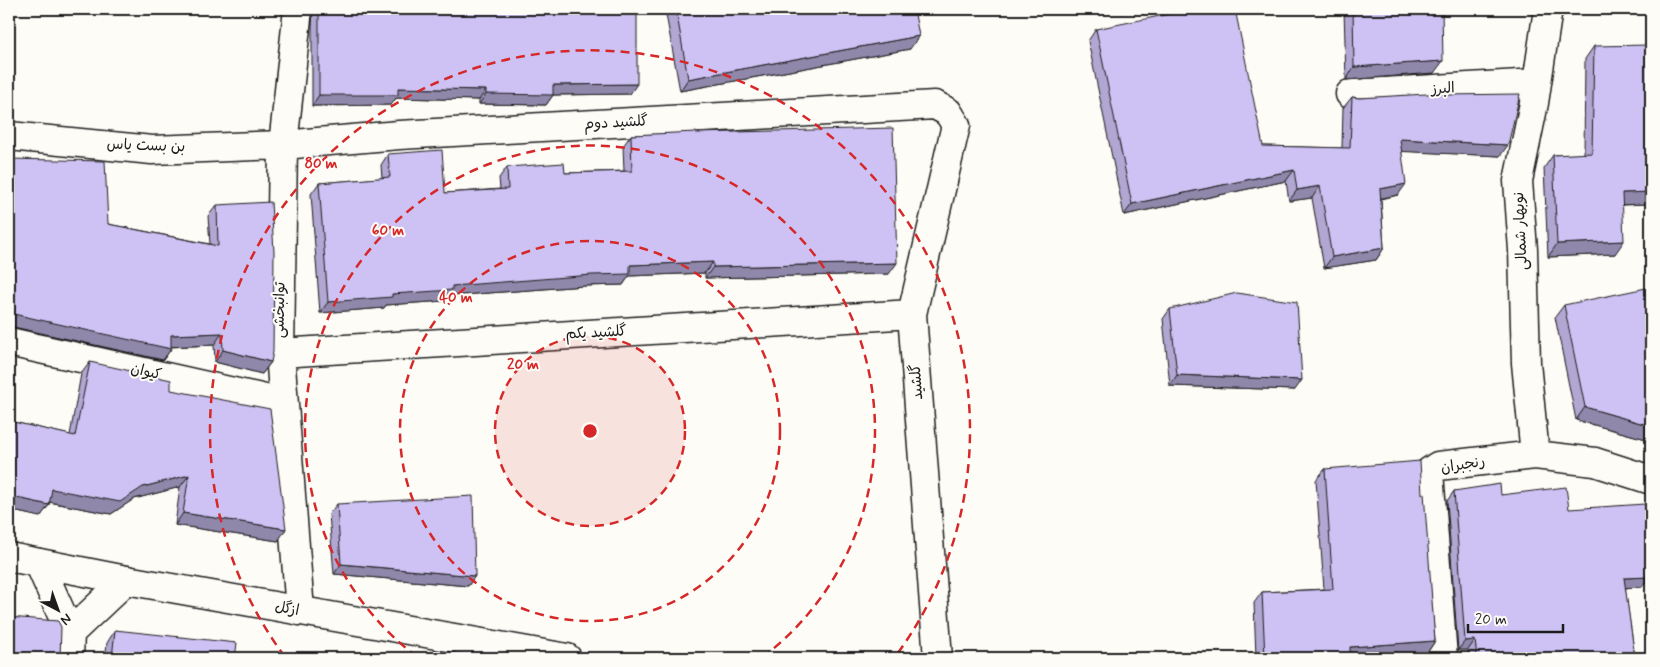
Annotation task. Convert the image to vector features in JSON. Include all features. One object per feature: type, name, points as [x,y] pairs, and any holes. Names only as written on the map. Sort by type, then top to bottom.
[{"type":"street","name":"توانبخشی","points":[[298,9],[283,144],[280,353],[300,611]]},
{"type":"street","name":"نوبهار شمالی","points":[[1535,455],[1526,363],[1523,250],[1518,180],[1537,84],[1548,9]]},
{"type":"street","name":"البرز","points":[[1350,94],[1537,84]]},
{"type":"street","name":"گلشيد دوم","points":[[283,144],[408,134],[935,105],[948,112]]},
{"type":"street","name":"گلشید","points":[[938,658],[912,314],[956,125],[948,112]]},
{"type":"street","name":"بن بست یاس","points":[[9,136],[152,150],[283,144]]},
{"type":"street","name":"گلشيد يكم","points":[[280,353],[912,314]]},
{"type":"street","name":"کیوان","points":[[9,342],[283,402]]},
{"type":"street","name":"رنجبران","points":[[1443,658],[1429,472],[1438,466],[1535,455],[1595,462],[1651,480]]},
{"type":"street","name":"ازگل","points":[[9,557],[126,580],[567,658]]},
{"type":"street","points":[[39,564],[69,646],[126,580]]},
{"type":"building","points":[[320,9],[637,9],[637,84],[553,85],[553,95],[486,94],[486,90],[398,88],[398,95],[319,95]]},
{"type":"building","points":[[676,9],[914,9],[919,36],[688,79]]},
{"type":"building","points":[[1194,9],[1235,9],[1263,146],[1350,148],[1352,97],[1443,93],[1443,95],[1520,94],[1508,145],[1400,139],[1406,184],[1380,189],[1384,248],[1332,257],[1320,186],[1297,190],[1294,170],[1132,204],[1096,29]]},
{"type":"building","points":[[1353,9],[1442,9],[1443,61],[1354,67]]},
{"type":"building","points":[[1650,45],[1651,192],[1622,193],[1624,241],[1557,244],[1553,155],[1592,153],[1594,46]]},
{"type":"building","points":[[893,128],[897,263],[713,267],[713,262],[630,265],[630,274],[592,275],[452,286],[452,290],[392,294],[392,297],[328,302],[319,183],[390,177],[388,154],[442,150],[445,193],[508,189],[507,167],[564,163],[565,173],[632,171],[631,135]]},
{"type":"building","points":[[9,159],[105,161],[108,224],[218,246],[217,205],[271,202],[274,252],[273,352],[271,362],[223,350],[222,333],[171,335],[171,349],[9,313]]},
{"type":"building","points":[[1651,287],[1651,426],[1585,407],[1564,305]]},
{"type":"building","points":[[1237,293],[1297,302],[1302,380],[1177,375],[1170,309]]},
{"type":"building","points":[[90,362],[171,380],[171,390],[270,409],[286,529],[183,513],[189,475],[143,487],[120,502],[52,489],[49,505],[9,496],[9,421],[75,436]]},
{"type":"building","points":[[1420,461],[1435,641],[1350,647],[1350,658],[1265,658],[1262,592],[1333,589],[1325,469]]},
{"type":"building","points":[[1500,484],[1501,495],[1566,487],[1569,509],[1645,504],[1649,577],[1624,578],[1635,658],[1477,658],[1475,640],[1465,641],[1454,491]]},
{"type":"building","points":[[473,496],[475,576],[341,564],[337,504]]},
{"type":"building","points":[[9,617],[58,621],[61,627],[60,658],[9,658]]},
{"type":"building","points":[[115,630],[237,643],[235,658],[112,658]]}]
